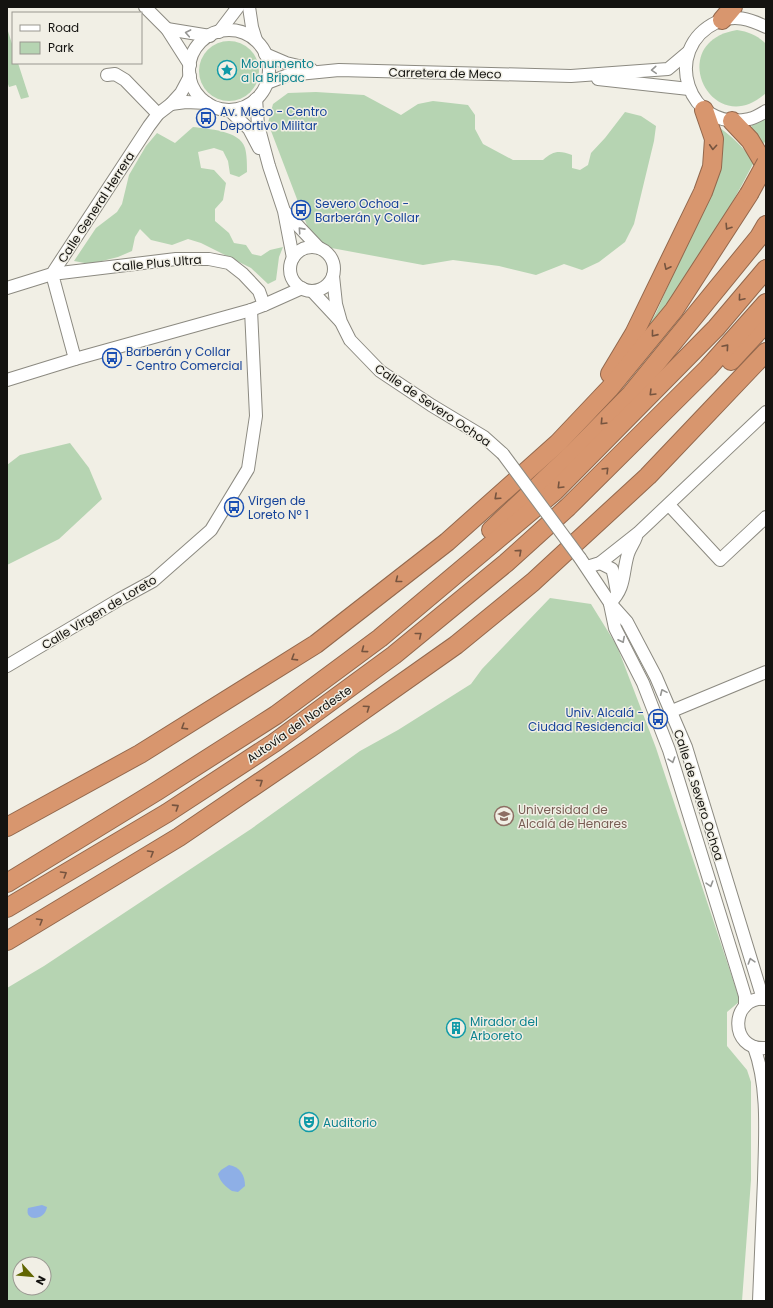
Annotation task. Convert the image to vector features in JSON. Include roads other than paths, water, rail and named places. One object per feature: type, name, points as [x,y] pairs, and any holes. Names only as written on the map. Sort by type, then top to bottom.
[{"type":"highway","points":[[558,443],[611,372],[634,334],[703,192],[712,167],[714,139],[704,110]]},
{"type":"highway","points":[[732,121],[750,140],[766,166]]},
{"type":"highway","points":[[7,827],[140,754],[316,644],[447,542],[558,443],[610,388],[674,310],[749,194],[766,163]]},
{"type":"highway","points":[[380,638],[574,452],[630,394],[759,237],[766,225]]},
{"type":"highway","points":[[7,883],[157,791],[276,715],[380,638],[555,491],[716,328],[766,269]]},
{"type":"highway","points":[[568,507],[708,368],[766,303]]},
{"type":"highway","points":[[568,507],[603,490],[701,393],[766,323]]},
{"type":"highway","points":[[7,941],[179,836],[310,748],[456,645],[534,582],[648,476],[766,352]]},
{"type":"highway","name":"Autovía del Nordeste","points":[[7,908],[167,813],[274,743],[394,655],[506,563],[568,507]]},
{"type":"street","points":[[145,7],[167,29],[190,71],[196,91],[206,103]]},
{"type":"street","points":[[214,34],[238,7]]},
{"type":"street","points":[[171,104],[186,102],[206,103],[221,109],[239,109],[256,99],[263,91],[267,83],[269,68],[265,54],[256,40],[252,27],[249,7]]},
{"type":"street","points":[[766,27],[754,21],[738,18],[728,13],[707,27],[695,38],[688,53],[685,71],[689,89],[695,101],[704,110],[718,117],[732,121],[750,119],[766,111]]},
{"type":"street","points":[[167,29],[214,34]]},
{"type":"street","points":[[190,71],[192,56],[196,48],[202,41],[214,34],[226,30],[242,32],[256,40]]},
{"type":"street","name":"Carretera de Meco","points":[[572,76],[668,69],[688,53]]},
{"type":"street","points":[[265,54],[286,63],[318,71]]},
{"type":"street","name":"Carretera de Meco","points":[[318,71],[339,70],[572,76],[689,89]]},
{"type":"street","name":"Calle General Herrera","points":[[7,288],[52,274],[149,126],[158,114],[171,104],[181,93],[190,71]]},
{"type":"street","points":[[267,83],[288,75],[318,71]]},
{"type":"street","points":[[107,75],[115,74],[125,80],[158,114]]},
{"type":"street","points":[[256,99],[258,125],[269,166],[284,211],[293,258]]},
{"type":"street","points":[[229,110],[249,129],[269,166]]},
{"type":"street","points":[[7,380],[75,359],[251,310],[276,299],[307,289],[322,288],[327,285],[333,276],[334,265],[332,259],[329,254],[319,248],[284,211]]},
{"type":"street","points":[[276,299],[291,275],[291,265],[296,254],[306,248],[319,248]]},
{"type":"street","name":"Calle Plus Ultra","points":[[52,274],[176,259],[209,259],[229,263],[243,274],[259,291],[264,305]]},
{"type":"street","points":[[52,274],[75,359]]},
{"type":"street","points":[[291,275],[297,284],[307,289]]},
{"type":"street","name":"Calle de Severo Ochoa","points":[[333,276],[336,304],[340,322]]},
{"type":"street","name":"Calle de Severo Ochoa","points":[[307,289],[340,322],[350,340],[380,371],[431,405],[484,437],[503,454],[583,563],[614,599],[656,677],[672,711],[686,747],[764,999]]},
{"type":"street","name":"Calle Virgen de Loreto","points":[[7,666],[120,599],[153,582],[211,530],[248,469],[256,416],[251,310]]},
{"type":"street","points":[[583,563],[600,563],[638,533],[766,412]]},
{"type":"street","points":[[669,505],[720,560],[766,517]]},
{"type":"street","points":[[614,599],[623,582],[628,554],[638,533]]},
{"type":"street","name":"Calle de Severo Ochoa","points":[[600,563],[612,569],[615,577],[615,628],[643,683],[669,750],[745,996],[745,1006]]},
{"type":"street","points":[[672,711],[766,672]]},
{"type":"street","points":[[759,1301],[765,1138],[764,1099],[759,1063],[760,1048],[747,1043],[742,1038],[738,1030],[739,1016],[745,1006],[756,999],[764,999]]},
{"type":"water","points":[[229,1165],[239,1170],[244,1178],[245,1186],[238,1192],[232,1191],[228,1188],[222,1182],[218,1174]]},
{"type":"water","points":[[42,1205],[47,1207],[43,1215],[35,1218],[29,1216],[28,1208]]},
{"type":"place","name":"Monumento a la Bripac","points":[[227,70]]},
{"type":"place","name":"Av. Meco - Centro Deportivo Militar","points":[[206,118]]},
{"type":"place","name":"Severo Ochoa - Barberán y Collar","points":[[301,210]]},
{"type":"place","name":"Barberán y Collar - Centro Comercial","points":[[112,358]]},
{"type":"place","name":"Virgen de Loreto Nº 1","points":[[234,507]]},
{"type":"place","name":"Univ. Alcalá - Ciudad Residencial","points":[[658,719]]},
{"type":"place","name":"Universidad de Alcalá de Henares","points":[[504,816]]},
{"type":"place","name":"Mirador del Arboreto","points":[[456,1028]]},
{"type":"place","name":"Auditorio","points":[[309,1122]]}]
